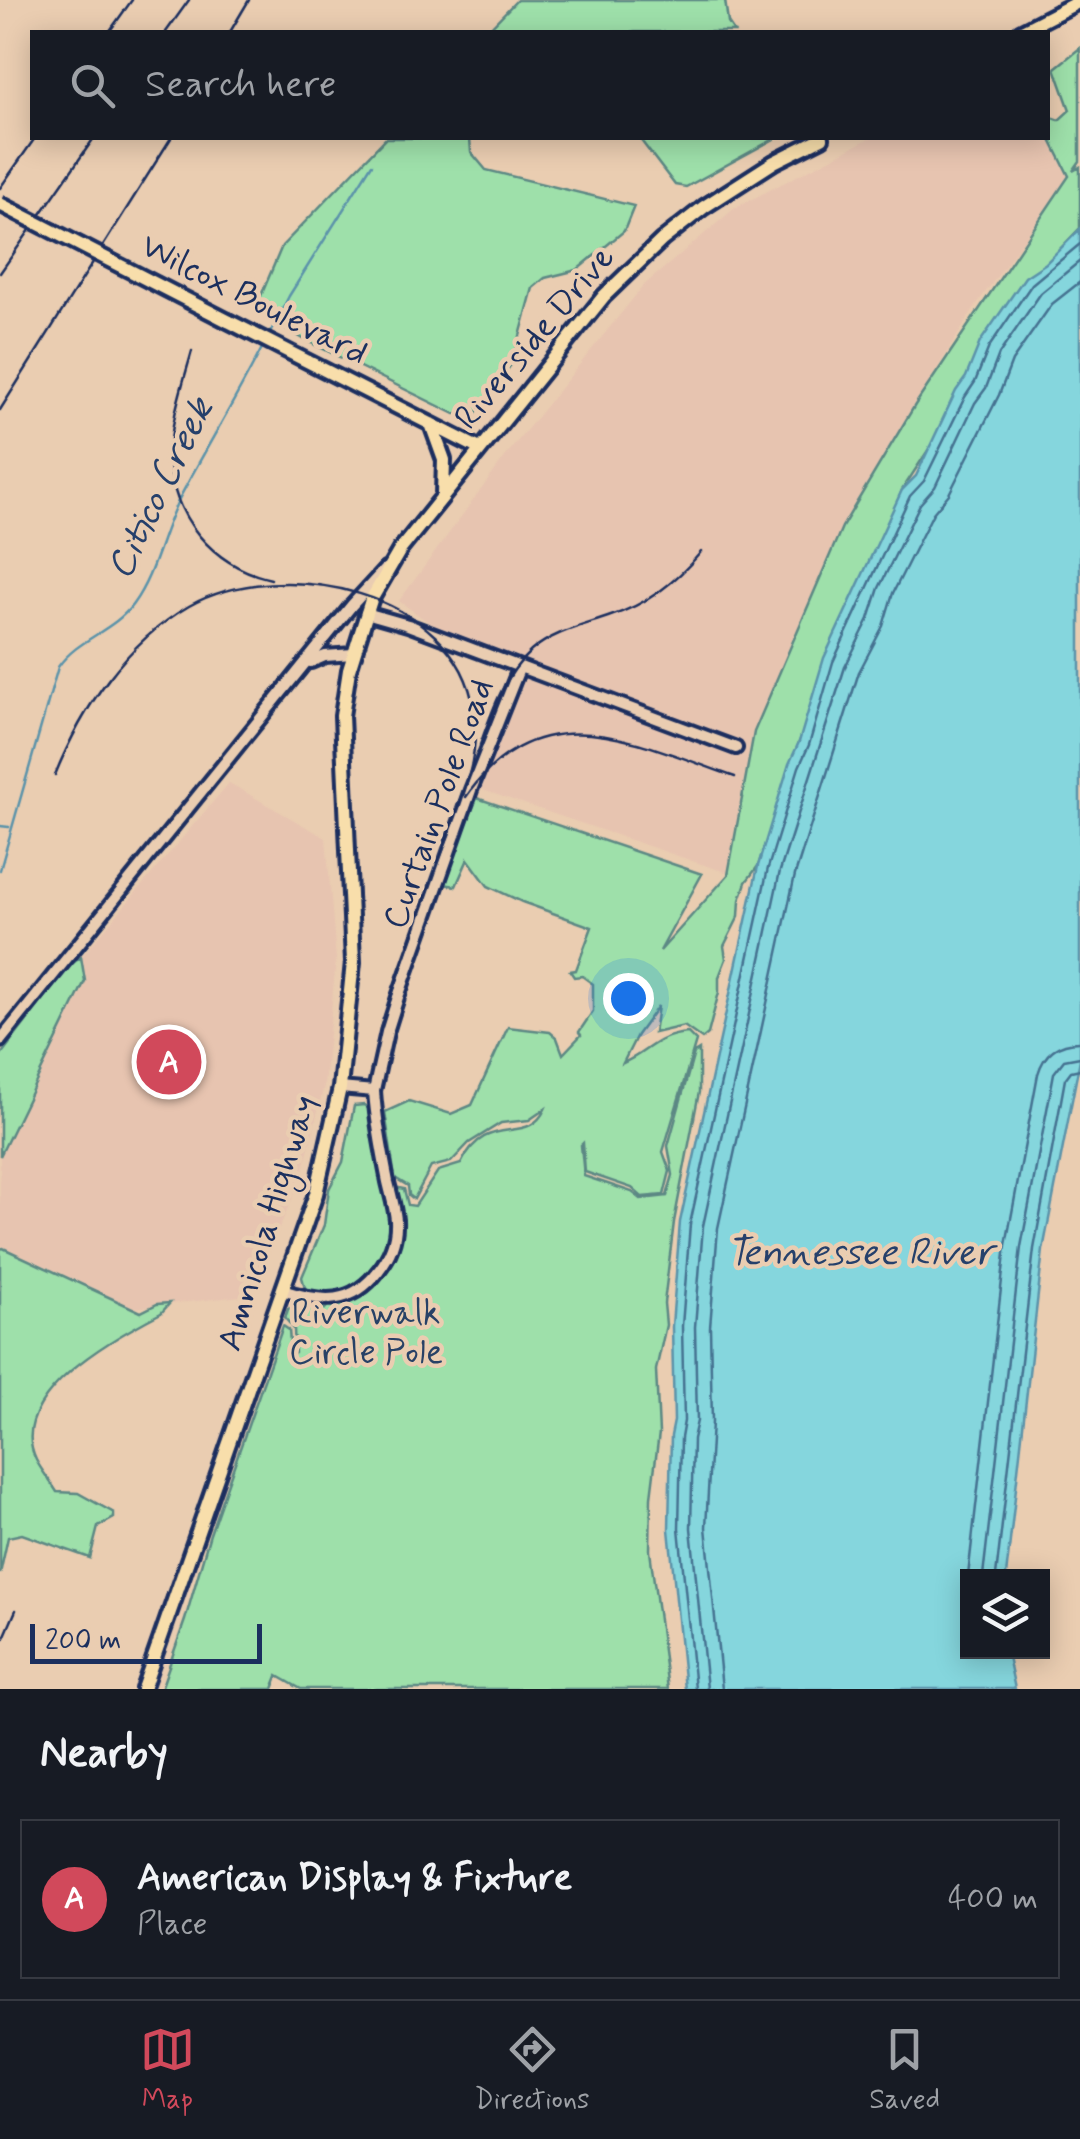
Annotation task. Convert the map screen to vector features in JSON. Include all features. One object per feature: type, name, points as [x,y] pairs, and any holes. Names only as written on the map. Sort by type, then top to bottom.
[{"type":"main road","points":[[1024,30],[1080,1]]},
{"type":"main road","name":"Riverside Drive","points":[[358,638],[393,560],[569,336],[642,258],[727,191],[818,140]]},
{"type":"main road","name":"Wilcox Boulevard","points":[[0,204],[480,449]]},
{"type":"main road","points":[[430,424],[444,460],[443,496]]},
{"type":"main road","name":"Amnicola Highway","points":[[143,1689],[316,1194],[340,1088],[353,962],[342,732],[346,686],[358,638]]},
{"type":"street","points":[[0,1041],[352,605],[393,560]]},
{"type":"street","points":[[366,613],[408,625],[519,669]]},
{"type":"street","points":[[305,665],[325,656],[353,654]]},
{"type":"street","name":"Curtain Pole Road","points":[[282,1290],[308,1298],[332,1300],[348,1296],[370,1282],[391,1254],[396,1222],[374,1090],[398,997],[471,790],[519,669],[736,748]]},
{"type":"street","points":[[340,1088],[374,1090]]},
{"type":"shaded area","points":[[1050,138],[1070,177],[977,304],[915,405],[741,852],[728,873],[480,789],[526,661],[439,630],[399,601],[508,453],[644,285],[735,208],[866,140]]},
{"type":"shaded area","points":[[229,783],[326,838],[336,959],[324,1086],[302,1176],[250,1295],[134,1308],[0,1245],[0,1156],[85,981],[81,957]]},
{"type":"green space","points":[[517,0],[725,0],[733,30],[488,30]]},
{"type":"green space","name":"Riverwalk Circle Pole","points":[[1080,48],[1080,161],[1073,171],[1080,167],[1080,228],[1059,250],[902,490],[799,742],[758,866],[746,882],[739,916],[724,946],[726,959],[708,1034],[702,1039],[684,1026],[654,1033],[658,1006],[623,1063],[667,1037],[688,1033],[696,1041],[663,1152],[670,1171],[664,1195],[642,1197],[632,1188],[585,1172],[581,1145],[584,1176],[632,1192],[641,1199],[667,1196],[673,1175],[668,1146],[694,1053],[699,1050],[699,1092],[674,1222],[664,1303],[666,1325],[656,1370],[659,1433],[651,1497],[650,1551],[668,1689],[301,1689],[278,1676],[273,1689],[161,1689],[283,1326],[289,1330],[291,1356],[295,1353],[294,1329],[285,1318],[288,1309],[307,1303],[325,1309],[338,1293],[306,1291],[302,1277],[324,1225],[329,1189],[343,1162],[354,1106],[364,1105],[370,1110],[389,1242],[402,1229],[395,1187],[404,1189],[408,1205],[415,1206],[438,1171],[461,1164],[482,1138],[528,1126],[545,1109],[529,1120],[501,1123],[469,1143],[451,1162],[431,1167],[414,1199],[408,1186],[395,1178],[385,1112],[409,1101],[451,1114],[472,1105],[508,1027],[550,1032],[563,1054],[581,1035],[579,1032],[593,1011],[593,984],[582,976],[574,977],[570,971],[576,970],[592,927],[488,886],[468,859],[456,886],[443,884],[477,798],[702,874],[660,951],[728,875],[754,732],[842,527],[915,405],[1069,176],[1050,138],[1050,117],[1059,120],[1070,110],[1055,68]]},
{"type":"green space","points":[[384,140],[470,140],[471,152],[486,170],[634,206],[624,231],[577,270],[545,278],[533,288],[513,362],[475,414],[455,414],[305,340],[255,310],[282,246]]},
{"type":"green space","points":[[641,140],[772,140],[686,187],[675,185]]},
{"type":"green space","points":[[81,957],[85,981],[0,1156],[0,1056],[69,966]]},
{"type":"green space","points":[[0,1249],[141,1312],[170,1303],[161,1313],[70,1371],[36,1413],[31,1436],[36,1460],[57,1492],[78,1493],[114,1513],[114,1518],[98,1527],[90,1558],[22,1534],[8,1537],[0,1574]]},
{"type":"water","name":"Tennessee River","points":[[1080,229],[1080,1059],[1043,1250],[1007,1569],[960,1569],[960,1659],[1009,1659],[1015,1689],[685,1689],[669,1529],[674,1421],[672,1326],[680,1222],[758,866],[824,658],[902,490],[916,476],[980,342],[1025,277],[1046,263]]},
{"type":"waterway","name":"Citico Creek","points":[[268,337],[289,296],[372,164]]},
{"type":"waterway","name":"Citico Creek","points":[[0,870],[58,667],[133,604],[179,499],[264,344]]},
{"type":"waterway","points":[[0,826],[9,827]]},
{"type":"railway","points":[[110,30],[132,0]]},
{"type":"railway","points":[[167,30],[189,0]]},
{"type":"railway","points":[[231,30],[249,0]]},
{"type":"railway","points":[[0,188],[34,140]]},
{"type":"railway","points":[[0,273],[93,140]]},
{"type":"railway","points":[[0,410],[170,140]]},
{"type":"railway","points":[[192,351],[171,444],[172,479],[178,500],[187,519],[214,551],[231,563],[271,579]]},
{"type":"railway","points":[[480,745],[506,682],[531,651],[558,634],[648,599],[671,583],[701,552]]},
{"type":"railway","points":[[55,775],[92,702],[126,658],[166,621],[189,606],[227,591],[270,584],[315,585],[360,594],[401,611],[435,636],[461,669],[474,710],[474,751],[457,813],[380,1029]]},
{"type":"railway","points":[[466,797],[495,764],[526,744],[558,735],[592,734],[627,740],[735,777]]},
{"type":"railway","points":[[0,1647],[16,1610]]},
{"type":"place","name":"American Display & Fixture","points":[[169,1062]]}]
